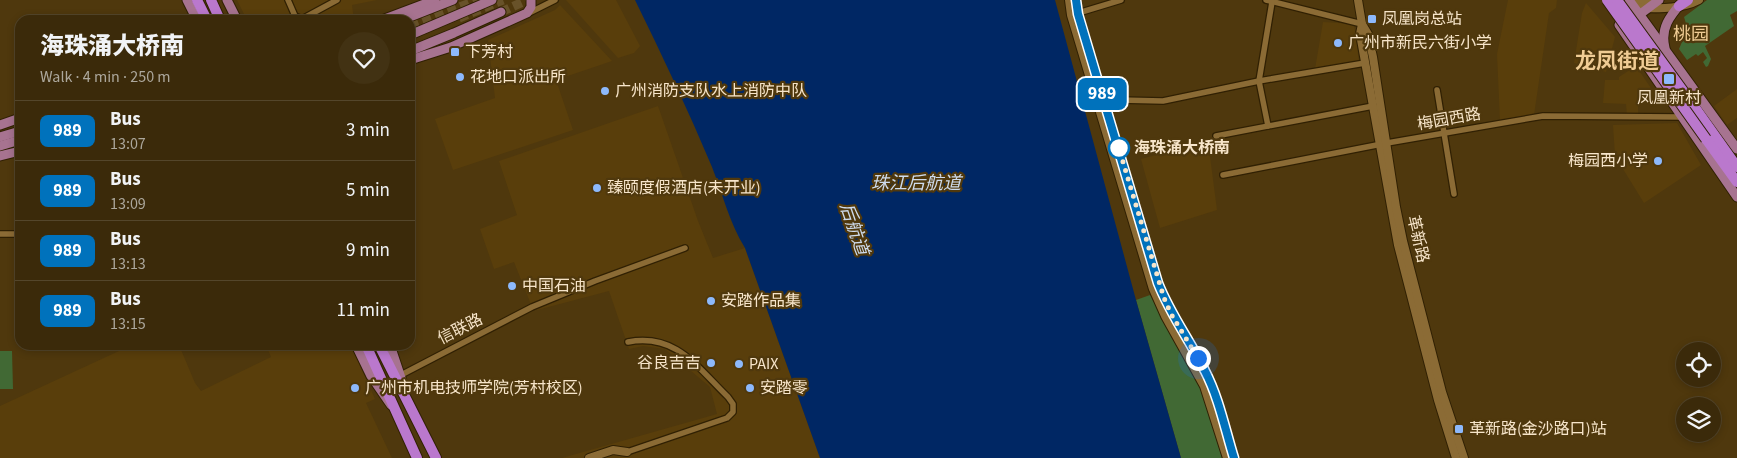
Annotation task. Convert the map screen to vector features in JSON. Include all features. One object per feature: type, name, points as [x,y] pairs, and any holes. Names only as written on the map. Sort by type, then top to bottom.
[{"type":"highway","points":[[198,0],[205,15]]},
{"type":"highway","points":[[211,0],[218,15]]},
{"type":"highway","points":[[1604,0],[1737,182]]},
{"type":"highway","points":[[1617,0],[1737,167]]},
{"type":"highway","points":[[1681,3],[1688,0]]},
{"type":"highway","points":[[368,350],[417,458]]},
{"type":"highway","points":[[382,350],[436,458]]},
{"type":"main road","points":[[187,0],[194,15]]},
{"type":"main road","points":[[227,0],[234,15]]},
{"type":"main road","points":[[395,15],[434,0]]},
{"type":"main road","points":[[415,15],[453,0]]},
{"type":"main road","points":[[415,33],[492,0]]},
{"type":"main road","points":[[415,58],[451,47],[527,14],[531,7],[531,0]]},
{"type":"main road","name":"革新路","points":[[1358,0],[1362,24],[1360,34],[1373,106],[1383,144],[1403,241],[1442,392],[1464,458]]},
{"type":"main road","points":[[1604,0],[1613,4],[1633,5],[1689,4],[1699,0]]},
{"type":"main road","points":[[1604,0],[1654,77],[1737,197]]},
{"type":"main road","points":[[1073,2],[1153,289],[1169,324],[1204,386],[1227,458]]},
{"type":"main road","points":[[1665,50],[1663,43],[1666,22],[1681,3]]},
{"type":"main road","points":[[1633,5],[1654,4]]},
{"type":"main road","points":[[1626,35],[1633,5]]},
{"type":"main road","points":[[1633,5],[1737,149]]},
{"type":"main road","points":[[415,49],[501,12]]},
{"type":"main road","points":[[1075,14],[1103,94],[1161,290],[1171,314],[1198,358],[1212,386],[1234,458]]},
{"type":"main road","name":"革新路","points":[[1362,24],[1368,34],[1372,57],[1398,245],[1438,400],[1456,458]]},
{"type":"main road","points":[[1643,60],[1650,50],[1656,48],[1665,50]]},
{"type":"main road","points":[[1654,77],[1655,70],[1665,62],[1669,61],[1677,66]]},
{"type":"main road","points":[[0,125],[15,120]]},
{"type":"main road","points":[[0,137],[15,132]]},
{"type":"main road","points":[[0,146],[15,142]]},
{"type":"main road","points":[[0,156],[15,152]]},
{"type":"main road","points":[[359,350],[382,394],[396,411]]},
{"type":"main road","points":[[392,350],[409,404]]},
{"type":"main road","points":[[589,458],[613,450],[627,452]]},
{"type":"main road","points":[[621,458],[627,452]]},
{"type":"street","points":[[288,0],[296,15]]},
{"type":"street","points":[[309,15],[337,0]]},
{"type":"street","points":[[527,14],[555,0]]},
{"type":"street","points":[[1075,14],[1121,0]]},
{"type":"street","points":[[1268,126],[1259,81],[1269,1],[1362,24]]},
{"type":"street","points":[[1103,94],[1119,100],[1163,101],[1259,81],[1366,63]]},
{"type":"street","points":[[1437,90],[1454,194]]},
{"type":"street","points":[[1216,136],[1373,106]]},
{"type":"street","name":"梅园西路","points":[[1223,175],[1543,116],[1682,117]]},
{"type":"street","points":[[0,234],[15,234]]},
{"type":"street","name":"信联路","points":[[401,375],[532,308],[595,281],[685,248]]},
{"type":"street","points":[[627,452],[727,418],[733,412],[733,404],[728,397],[686,355],[665,343],[643,340],[628,342]]},
{"type":"shaded area","points":[[237,0],[377,0],[352,5],[353,15],[244,15]]},
{"type":"shaded area","points":[[566,0],[616,0],[640,46],[634,53],[618,58]]},
{"type":"shaded area","points":[[1508,0],[1557,0],[1556,8],[1549,13],[1534,115],[1500,121],[1497,54]]},
{"type":"shaded area","points":[[1586,3],[1615,37],[1606,72],[1574,63],[1582,13]]},
{"type":"shaded area","points":[[560,5],[612,61],[556,80],[573,130],[453,170],[435,119],[495,98],[488,40],[555,10]]},
{"type":"shaded area","name":"广州市新民六街小学","points":[[1323,22],[1354,24],[1359,62],[1315,69]]},
{"type":"shaded area","points":[[1636,66],[1661,103],[1638,103],[1638,116],[1627,116],[1626,104],[1603,103],[1605,80],[1619,80],[1619,77]]},
{"type":"shaded area","points":[[1737,89],[1737,118],[1727,125],[1714,106]]},
{"type":"shaded area","points":[[658,106],[698,221],[713,258],[745,248],[820,458],[562,458],[717,414],[710,387],[665,349],[643,346],[629,349],[609,291],[537,310],[532,307],[514,262],[494,269],[480,229],[517,215],[499,161]]},
{"type":"shaded area","name":"梅园西小学","points":[[1677,123],[1701,165],[1644,203],[1615,156],[1613,125]]},
{"type":"shaded area","points":[[1208,141],[1217,210],[1160,228],[1141,159]]},
{"type":"shaded area","points":[[121,350],[181,350],[195,383],[201,391],[271,357],[268,350],[353,350],[375,399],[366,403],[392,458],[0,458],[0,406]]},
{"type":"green space","points":[[1707,0],[1737,0],[1737,11],[1730,15],[1734,26],[1705,46],[1711,59],[1706,67],[1703,62],[1707,58],[1703,52],[1687,60],[1679,49],[1686,30],[1684,17]]},
{"type":"green space","points":[[1150,295],[1200,385],[1222,458],[1181,458],[1136,300]]},
{"type":"green space","points":[[0,351],[12,351],[13,389],[0,389]]},
{"type":"water","name":"珠江后航道","points":[[635,0],[1055,0],[1181,458],[820,458],[745,248],[730,218],[712,167],[694,125]]},
{"type":"tunnel","points":[[415,24],[478,0]]},
{"type":"tunnel","points":[[459,18],[503,0]]},
{"type":"tunnel","points":[[501,12],[527,0]]},
{"type":"bus line","name":"989","points":[[1076,0],[1078,14],[1122,156],[1158,283],[1171,314],[1198,358],[1212,386],[1234,458]]},
{"type":"place","name":"凤凰岗总站","points":[[1372,19]]},
{"type":"place","name":"广州市新民六街小学","points":[[1338,43]]},
{"type":"place","name":"下芳村","points":[[455,52]]},
{"type":"place","name":"花地口派出所","points":[[460,77]]},
{"type":"place","name":"凤凰新村","points":[[1669,79]]},
{"type":"place","name":"广州消防支队水上消防中队","points":[[605,91]]},
{"type":"place","name":"海珠涌大桥南","points":[[1119,148]]},
{"type":"place","name":"梅园西小学","points":[[1658,161]]},
{"type":"place","name":"臻颐度假酒店(未开业)","points":[[597,188]]},
{"type":"place","name":"中国石油","points":[[512,286]]},
{"type":"place","name":"安踏作品集","points":[[711,301]]},
{"type":"place","name":"谷良吉吉","points":[[711,363]]},
{"type":"place","name":"PAIX","points":[[739,364]]},
{"type":"place","name":"广州市机电技师学院(芳村校区)","points":[[355,388]]},
{"type":"place","name":"安踏零","points":[[750,388]]},
{"type":"place","name":"革新路(金沙路口)站","points":[[1459,429]]},
{"type":"district","name":"桃园","points":[[1691,34]]},
{"type":"district","name":"龙凤街道","points":[[1617,61]]},
{"type":"route","points":[[1119,148],[1117,142],[1158,283],[1171,314],[1198,358]]},
{"type":"water label","name":"后航道","points":[[854,229]]}]
